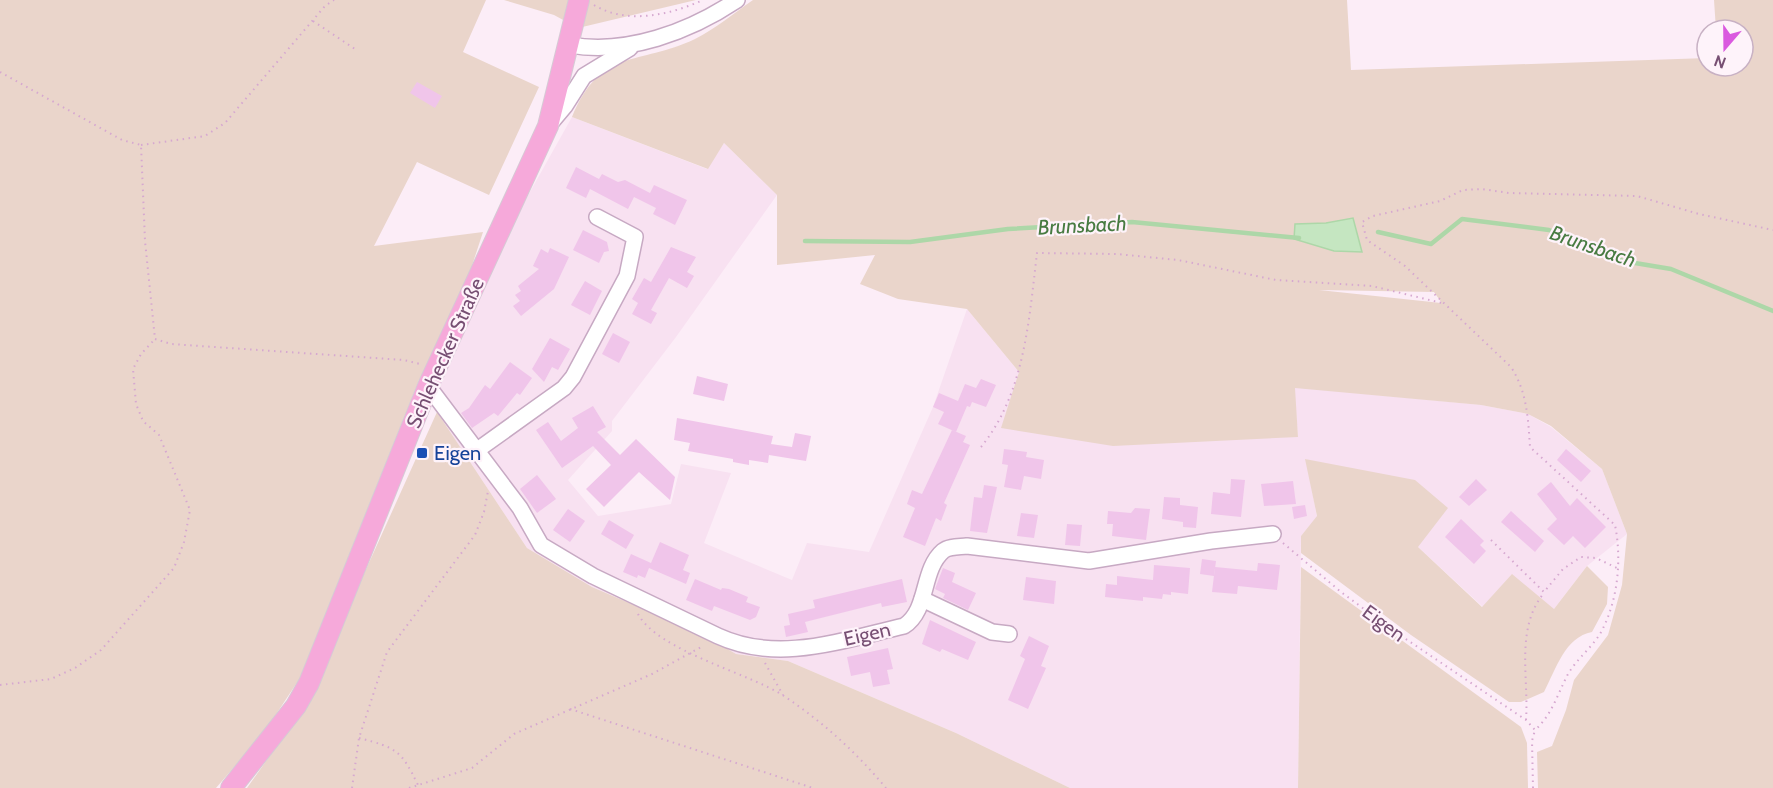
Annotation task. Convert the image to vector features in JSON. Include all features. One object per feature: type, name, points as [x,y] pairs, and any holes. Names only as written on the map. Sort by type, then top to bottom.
[{"type":"main road","name":"Schlehecker Straße","points":[[231,788],[296,706],[309,683],[432,378],[548,126],[570,45],[579,0]]},
{"type":"street","points":[[570,45],[593,49],[643,41],[675,32],[712,15],[736,0]]},
{"type":"street","points":[[548,126],[565,106],[584,76],[643,41]]},
{"type":"street","points":[[476,451],[564,388],[573,377],[627,276],[635,237],[597,217]]},
{"type":"street","name":"Eigen","points":[[432,378],[476,451],[520,508],[541,545],[604,581],[718,636],[739,646],[760,650],[799,649],[904,626],[913,620],[934,566],[944,550],[953,547],[967,546],[1089,561],[1222,539],[1274,534]]},
{"type":"street","points":[[922,599],[992,632],[1009,634]]},
{"type":"path","points":[[0,72],[122,140],[141,145],[205,136],[225,123],[334,0]]},
{"type":"path","points":[[587,0],[616,16],[632,16],[655,15],[689,7],[703,0]]},
{"type":"path","points":[[313,21],[355,49]]},
{"type":"path","points":[[0,685],[51,679],[75,668],[100,650],[174,568],[184,542],[190,510],[159,435],[143,421],[136,404],[133,369],[141,354],[155,339],[145,241],[141,145]]},
{"type":"path","points":[[1533,788],[1532,741],[1535,730],[1547,720],[1570,672],[1600,633],[1613,599],[1618,540],[1615,525],[1530,447],[1528,414],[1521,383],[1510,367],[1405,266],[1367,240],[1362,222],[1373,216],[1440,201],[1463,190],[1482,189],[1509,193],[1637,196],[1699,214],[1773,230]]},
{"type":"path","points":[[981,447],[995,430],[1024,356],[1037,253],[1117,254],[1178,260],[1276,280],[1372,286],[1442,303]]},
{"type":"path","points":[[155,339],[171,344],[404,360],[432,378]]},
{"type":"path","points":[[352,788],[359,738],[387,652],[475,536],[484,512],[488,492],[496,475]]},
{"type":"path","name":"Eigen","points":[[1274,534],[1341,592],[1526,720],[1535,730]]},
{"type":"path","points":[[1491,540],[1544,592]]},
{"type":"path","points":[[1526,720],[1528,690],[1525,637],[1529,620],[1544,592],[1563,569],[1581,557],[1596,558],[1617,568]]},
{"type":"path","points":[[634,606],[642,620],[658,635],[783,696],[857,753],[886,788]]},
{"type":"path","points":[[409,788],[472,768],[514,734],[652,674],[718,636]]},
{"type":"path","points":[[760,650],[776,687],[783,696]]},
{"type":"path","points":[[570,709],[813,788]]},
{"type":"path","points":[[359,738],[383,745],[404,758],[417,785]]},
{"type":"shaded area","points":[[0,0],[486,0],[463,52],[539,87],[489,195],[417,162],[374,246],[483,232],[446,345],[428,386],[419,380],[300,678],[265,731],[216,788],[0,788]]},
{"type":"shaded area","points":[[504,0],[696,0],[578,28],[554,15]]},
{"type":"shaded area","points":[[753,0],[1347,0],[1351,70],[1695,58],[1695,78],[1755,78],[1755,18],[1715,18],[1714,0],[1773,0],[1773,788],[1538,788],[1537,752],[1552,746],[1566,710],[1574,680],[1608,635],[1622,585],[1627,534],[1602,469],[1551,426],[1528,414],[1481,405],[1295,388],[1298,437],[1113,446],[1001,428],[1019,372],[967,309],[898,299],[860,284],[875,255],[777,265],[777,195],[724,143],[708,169],[572,117],[583,95],[595,79],[609,69],[623,62],[675,47],[717,26]],"holes":[[[1319,290],[1434,292],[1441,303]]]},
{"type":"shaded area","points":[[572,117],[707,169],[724,143],[777,195],[676,337],[612,421],[612,431],[568,480],[598,516],[671,504],[681,464],[731,473],[704,543],[792,580],[807,543],[869,552],[933,407],[967,309],[1019,372],[1002,428],[1298,436],[1294,387],[1481,405],[1528,414],[1551,427],[1602,469],[1627,534],[1587,566],[1554,609],[1483,607],[1418,547],[1306,459],[1317,517],[1301,536],[1298,788],[1070,788],[956,733],[788,661],[736,654],[704,635],[592,587],[527,548],[437,412],[440,384],[521,208]]},
{"type":"shaded area","points":[[1353,218],[1362,252],[1334,251],[1294,239],[1295,224],[1326,223]]},
{"type":"shaded area","points":[[437,412],[527,548],[592,587],[704,635],[736,654],[788,661],[956,733],[1070,788],[247,788],[303,709]]},
{"type":"shaded area","points":[[1305,459],[1415,480],[1448,508],[1418,547],[1482,607],[1512,574],[1554,609],[1587,566],[1608,587],[1607,604],[1592,632],[1575,640],[1568,647],[1544,692],[1521,702],[1509,702],[1411,635],[1301,553],[1301,536],[1317,516]]},
{"type":"shaded area","points":[[1301,567],[1521,727],[1527,743],[1528,788],[1298,788]]},
{"type":"building","points":[[417,82],[442,96],[435,108],[410,93]]},
{"type":"building","points":[[576,167],[599,179],[602,174],[618,182],[625,180],[650,193],[654,185],[687,200],[675,225],[653,214],[656,208],[634,197],[628,209],[590,189],[586,198],[566,188]]},
{"type":"building","points":[[583,230],[607,242],[609,251],[604,252],[599,263],[573,250]]},
{"type":"building","points":[[671,247],[696,257],[687,272],[694,276],[687,288],[669,278],[651,310],[657,313],[651,324],[632,314],[638,303],[632,299],[644,278],[651,282]]},
{"type":"building","points":[[550,248],[569,257],[554,289],[521,316],[513,306],[520,301],[515,295],[521,291],[518,286],[539,269],[533,266],[541,249],[548,253]]},
{"type":"building","points":[[585,281],[602,291],[590,315],[571,305]]},
{"type":"building","points":[[613,333],[630,342],[619,363],[602,354]]},
{"type":"building","points":[[550,338],[570,349],[558,370],[552,367],[544,382],[532,369]]},
{"type":"building","points":[[510,362],[532,378],[520,395],[517,393],[498,416],[494,413],[472,428],[461,413],[469,408],[485,385],[490,389]]},
{"type":"building","points":[[697,376],[728,384],[724,401],[693,394]]},
{"type":"building","points":[[981,379],[996,385],[986,407],[972,402],[970,407],[967,406],[956,432],[938,424],[944,412],[933,407],[939,393],[958,401],[965,384],[976,388]]},
{"type":"building","points":[[593,406],[606,427],[597,432],[620,455],[636,439],[675,477],[670,500],[639,472],[604,507],[586,489],[611,465],[593,446],[562,468],[536,430],[548,422],[561,441],[578,428],[572,418]]},
{"type":"building","points":[[677,418],[773,436],[771,444],[792,447],[795,433],[811,436],[806,461],[769,455],[768,463],[749,460],[749,465],[733,462],[733,459],[688,451],[690,443],[674,440]]},
{"type":"building","points":[[952,430],[966,436],[963,442],[970,445],[944,503],[947,505],[941,521],[936,518],[925,546],[903,537],[915,508],[907,504],[912,490],[922,494]]},
{"type":"building","points":[[1004,449],[1027,452],[1026,457],[1044,460],[1041,479],[1024,476],[1021,490],[1004,487],[1008,465],[1002,464]]},
{"type":"building","points":[[1566,449],[1591,471],[1581,482],[1557,460]]},
{"type":"building","points":[[537,475],[556,499],[537,513],[520,489]]},
{"type":"building","points":[[1231,479],[1245,480],[1241,517],[1211,514],[1213,492],[1230,494]]},
{"type":"building","points":[[1476,479],[1487,490],[1469,506],[1459,497]]},
{"type":"building","points":[[1293,481],[1296,504],[1264,506],[1261,484]]},
{"type":"building","points":[[1551,482],[1570,506],[1577,498],[1606,527],[1585,548],[1573,536],[1564,545],[1547,529],[1557,519],[1537,494]]},
{"type":"building","points":[[984,485],[997,487],[987,533],[970,531],[974,497],[982,498]]},
{"type":"building","points":[[1164,497],[1180,498],[1180,505],[1198,507],[1196,528],[1183,527],[1183,522],[1162,519]]},
{"type":"building","points":[[1305,505],[1307,516],[1294,519],[1292,507]]},
{"type":"building","points":[[1135,508],[1150,509],[1146,540],[1112,536],[1113,524],[1107,524],[1108,511],[1131,513]]},
{"type":"building","points":[[568,509],[585,521],[570,542],[553,530]]},
{"type":"building","points":[[1511,511],[1544,541],[1535,552],[1501,522]]},
{"type":"building","points":[[1021,513],[1038,515],[1034,538],[1017,536]]},
{"type":"building","points":[[1461,519],[1484,541],[1480,545],[1486,551],[1474,564],[1445,537]]},
{"type":"building","points":[[609,520],[634,535],[626,549],[601,534]]},
{"type":"building","points":[[1067,524],[1082,525],[1080,546],[1065,545]]},
{"type":"building","points":[[660,542],[689,555],[683,570],[690,573],[686,584],[649,568],[645,578],[638,575],[637,578],[623,572],[631,554],[651,563]]},
{"type":"building","points":[[1202,559],[1216,561],[1214,576],[1200,574]]},
{"type":"building","points":[[1258,563],[1280,565],[1277,590],[1238,586],[1237,594],[1212,592],[1215,567],[1257,571]]},
{"type":"building","points":[[1154,565],[1190,568],[1188,594],[1171,592],[1171,595],[1163,594],[1162,599],[1143,597],[1143,601],[1105,597],[1106,584],[1117,585],[1117,576],[1153,580]]},
{"type":"building","points":[[943,568],[955,573],[952,582],[976,593],[968,610],[943,598],[945,594],[935,589]]},
{"type":"building","points":[[1026,577],[1056,581],[1054,604],[1023,600]]},
{"type":"building","points":[[695,579],[721,590],[722,588],[729,589],[748,597],[746,602],[760,607],[756,617],[750,620],[714,606],[712,611],[686,600]]},
{"type":"building","points":[[902,579],[907,602],[882,607],[881,603],[805,622],[808,632],[786,637],[784,626],[790,625],[788,614],[815,608],[813,600]]},
{"type":"building","points":[[930,620],[976,642],[968,660],[942,649],[940,652],[922,644]]},
{"type":"building","points":[[1029,636],[1049,646],[1041,666],[1046,668],[1028,709],[1008,700],[1025,659],[1020,656]]},
{"type":"building","points":[[888,648],[893,669],[887,670],[890,684],[873,687],[870,672],[851,676],[847,657]]},
{"type":"waterway","name":"Brunsbach","points":[[1378,232],[1431,244],[1462,219],[1549,230],[1623,261],[1671,269],[1773,311]]},
{"type":"waterway","name":"Brunsbach","points":[[805,241],[910,242],[1008,229],[1132,222],[1299,238]]},
{"type":"place","name":"Eigen","points":[[422,453]]}]
